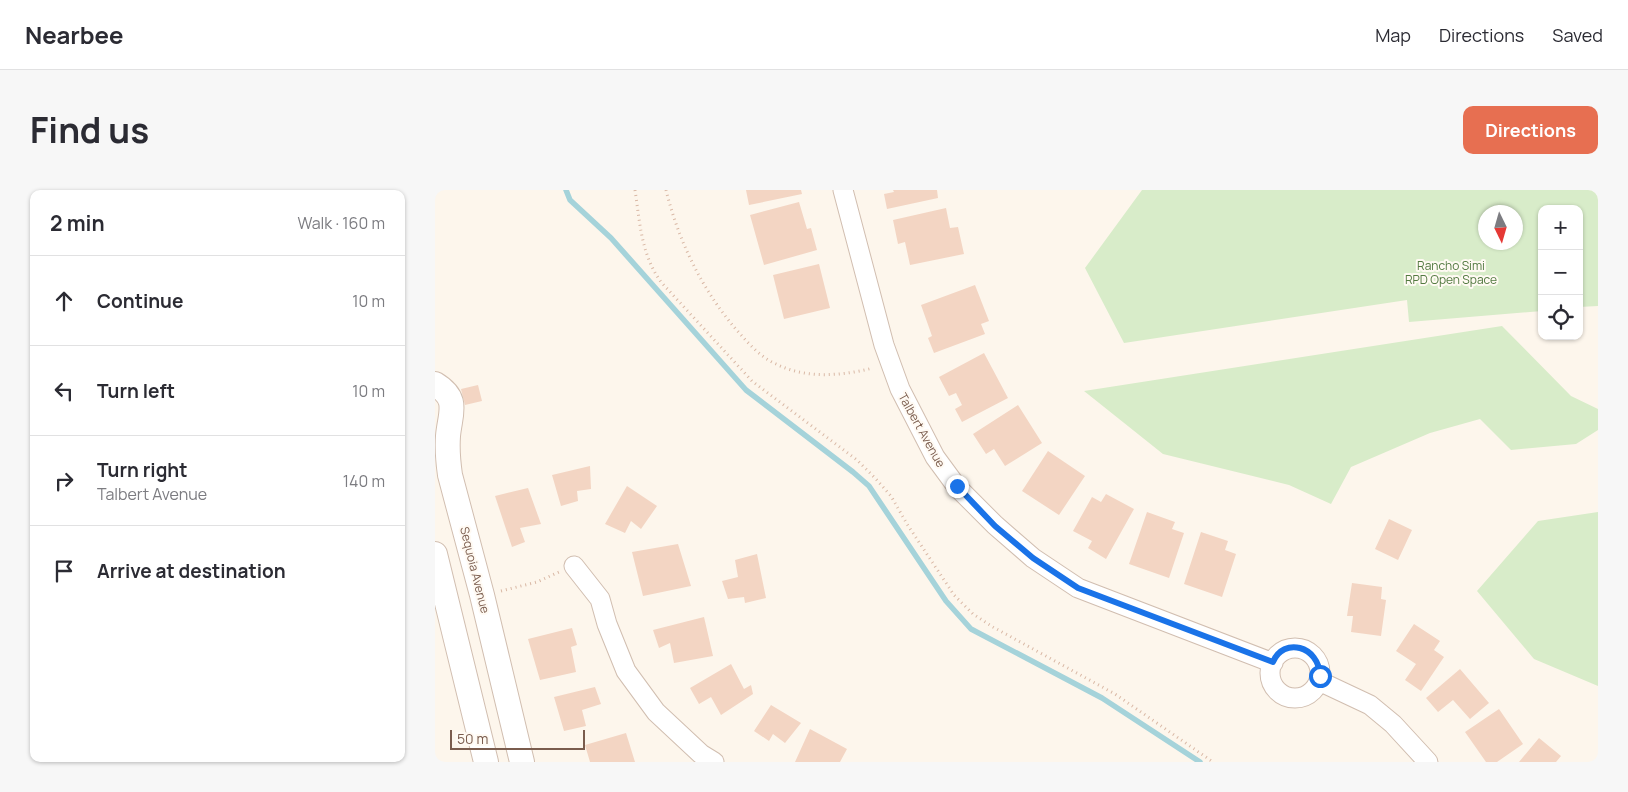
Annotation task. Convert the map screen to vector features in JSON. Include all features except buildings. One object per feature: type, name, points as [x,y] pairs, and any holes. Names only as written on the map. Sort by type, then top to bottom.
[{"type":"street","name":"Talbert Avenue","points":[[843,190],[884,345],[900,389],[935,457],[957,486],[989,519],[1033,558],[1078,588],[1273,662]]},
{"type":"street","name":"Sequoia Avenue","points":[[435,384],[450,398],[453,412],[447,456],[450,475],[482,596],[522,762]]},
{"type":"street","points":[[435,554],[486,762]]},
{"type":"street","points":[[573,566],[600,599],[607,624],[626,671],[656,712],[701,754],[714,762]]},
{"type":"street","points":[[1288,649],[1304,649],[1317,660],[1320,667],[1319,681],[1313,691],[1306,696],[1290,698],[1276,689],[1272,682],[1270,674],[1273,662],[1280,652],[1288,649]]},
{"type":"street","points":[[1319,681],[1370,705],[1393,724],[1428,762]]},
{"type":"path","points":[[635,190],[645,250],[651,267],[661,282],[752,381],[857,460],[876,479],[891,496],[907,524],[954,595],[973,614],[993,627],[1115,694],[1213,762]]},
{"type":"path","points":[[666,190],[683,242],[698,275],[723,315],[753,348],[775,364],[798,372],[846,374],[891,364]]},
{"type":"path","points":[[482,596],[537,582],[573,566]]},
{"type":"green space","name":"Rancho Simi RPD Open Space","points":[[1142,190],[1598,190],[1598,306],[1583,307],[1583,205],[1538,205],[1538,311],[1409,322],[1407,300],[1124,343],[1085,268]]},
{"type":"green space","points":[[1502,326],[1571,396],[1598,409],[1598,430],[1576,444],[1511,450],[1480,419],[1430,433],[1351,467],[1331,504],[1289,485],[1163,454],[1084,391]]},
{"type":"green space","points":[[1598,512],[1598,686],[1534,659],[1477,591],[1538,521]]},
{"type":"waterway","points":[[566,190],[570,200],[611,238],[746,390],[869,486],[946,601],[971,629],[1102,698],[1200,762]]},
{"type":"route","points":[[957,486],[995,526],[1033,558],[1078,588],[1273,662],[1280,652],[1296,648],[1304,649],[1317,660],[1320,667],[1320,676]]}]
